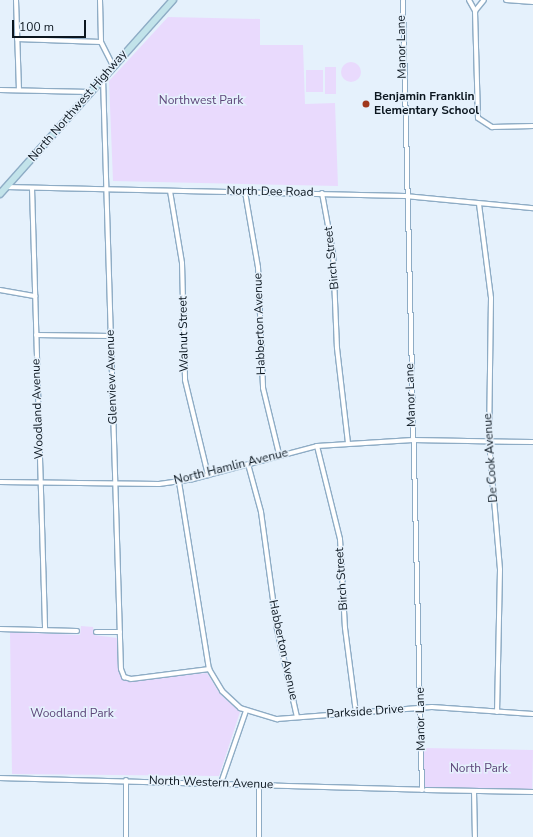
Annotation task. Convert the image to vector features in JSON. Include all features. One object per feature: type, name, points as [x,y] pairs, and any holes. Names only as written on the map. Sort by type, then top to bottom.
[{"type":"main road","name":"North Northwest Highway","points":[[0,194],[173,0]]},
{"type":"street","points":[[16,0],[19,90]]},
{"type":"street","points":[[100,0],[101,42],[113,66]]},
{"type":"street","name":"Manor Lane","points":[[403,0],[405,196],[424,790]]},
{"type":"street","points":[[469,0],[474,11],[478,118],[485,126],[514,128],[533,126]]},
{"type":"street","points":[[474,11],[484,0]]},
{"type":"street","points":[[506,0],[533,2]]},
{"type":"street","points":[[17,39],[101,42]]},
{"type":"street","name":"Glenview Avenue","points":[[103,77],[120,632],[124,677],[151,678],[209,669]]},
{"type":"street","points":[[0,90],[90,92]]},
{"type":"street","name":"North Dee Road","points":[[6,187],[405,196],[533,208]]},
{"type":"street","name":"Woodland Avenue","points":[[32,188],[45,630]]},
{"type":"street","name":"Walnut Street","points":[[170,190],[182,263],[184,373],[208,475]]},
{"type":"street","name":"Habberton Avenue","points":[[245,192],[258,267],[263,388],[279,454]]},
{"type":"street","name":"Birch Street","points":[[322,193],[333,253],[337,348],[348,443]]},
{"type":"street","name":"De Cook Avenue","points":[[479,204],[491,298],[488,441],[500,570],[497,712]]},
{"type":"street","points":[[0,290],[35,296]]},
{"type":"street","points":[[36,335],[110,336]]},
{"type":"street","name":"North Hamlin Avenue","points":[[0,482],[115,485],[179,482],[248,464],[279,454],[318,446],[413,440],[533,442]]},
{"type":"street","name":"Birch Street","points":[[318,446],[340,539],[345,628],[356,713]]},
{"type":"street","name":"Habberton Avenue","points":[[248,464],[261,512],[276,629],[297,717]]},
{"type":"street","points":[[179,482],[209,669],[222,691],[246,711],[221,783]]},
{"type":"street","points":[[0,629],[77,631]]},
{"type":"street","points":[[96,632],[120,632]]},
{"type":"street","name":"Parkside Drive","points":[[246,711],[269,718],[421,708],[533,714]]},
{"type":"street","name":"North Western Avenue","points":[[0,778],[126,780],[424,790],[533,792]]},
{"type":"street","points":[[126,780],[126,837]]},
{"type":"street","points":[[259,784],[259,837]]},
{"type":"street","points":[[474,791],[475,837]]},
{"type":"green space","name":"Northwest Park","points":[[168,17],[260,19],[260,45],[303,45],[305,104],[335,103],[338,186],[113,181],[109,81]]},
{"type":"green space","points":[[351,62],[358,65],[361,72],[358,79],[351,82],[344,79],[341,72],[344,65]]},
{"type":"green space","points":[[325,67],[336,67],[336,94],[325,94]]},
{"type":"green space","points":[[306,70],[323,70],[323,92],[306,92]]},
{"type":"green space","name":"Woodland Park","points":[[81,626],[93,627],[94,635],[117,638],[118,670],[125,681],[207,673],[220,694],[240,712],[219,776],[12,774],[10,632],[80,635]]},
{"type":"green space","name":"North Park","points":[[424,748],[533,750],[532,790],[423,788]]},
{"type":"place","name":"Benjamin Franklin Elementary School","points":[[366,104]]}]
